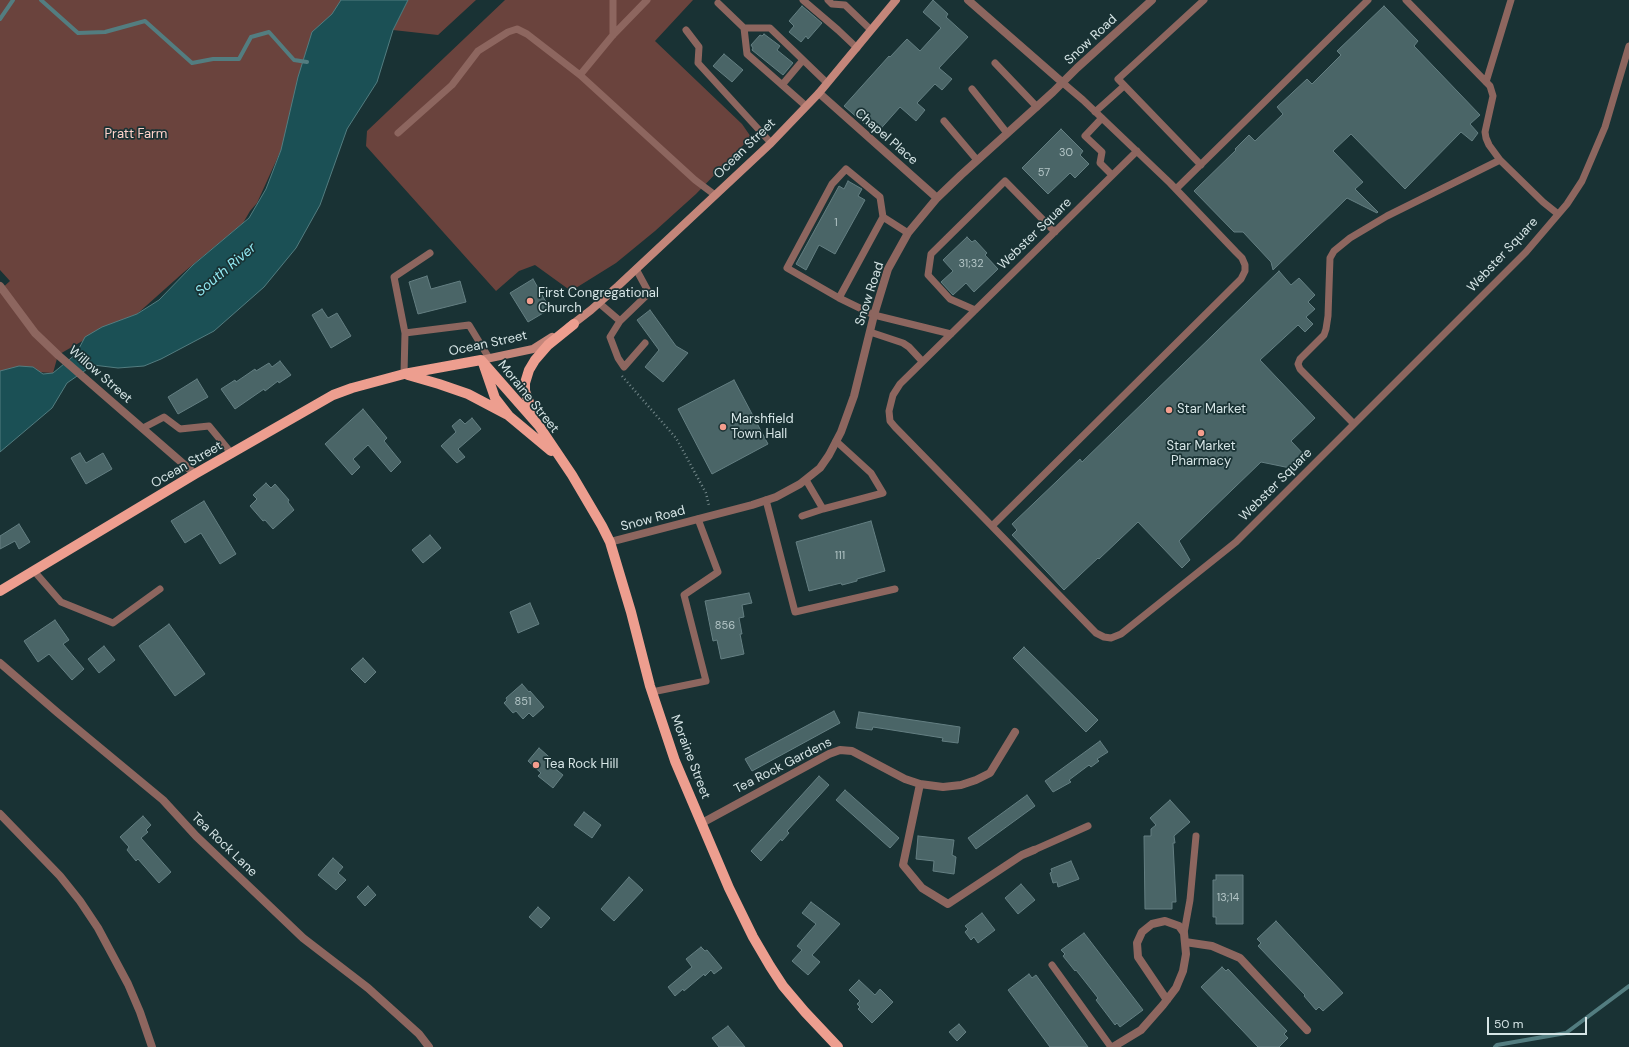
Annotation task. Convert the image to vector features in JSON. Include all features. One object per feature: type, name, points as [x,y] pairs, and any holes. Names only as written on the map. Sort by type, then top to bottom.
[{"type":"main road","name":"Ocean Street","points":[[0,591],[195,474],[334,395],[352,388],[404,374],[533,349],[574,324],[599,303],[771,144],[819,93],[896,0]]},
{"type":"main road","points":[[539,426],[531,410],[525,391],[525,383],[529,370],[534,360],[548,345],[574,324]]},
{"type":"main road","name":"Moraine Street","points":[[485,359],[489,384],[495,398],[509,416],[558,457]]},
{"type":"main road","name":"Moraine Street","points":[[485,359],[539,426],[585,496],[610,542],[652,692],[675,761],[729,888],[770,966],[783,986],[838,1047]]},
{"type":"main road","points":[[404,374],[468,394],[509,416]]},
{"type":"street","points":[[968,0],[1062,83]]},
{"type":"street","name":"Snow Road","points":[[610,542],[712,516],[776,497],[806,480],[820,468],[829,456],[841,432],[854,396],[874,315],[888,269],[908,233],[937,198],[1152,0]]},
{"type":"street","name":"Chapel Place","points":[[819,93],[937,198]]},
{"type":"street","name":"Willow Street","points":[[0,286],[35,333],[58,355],[195,474]]},
{"type":"street","name":"Tea Rock Lane","points":[[0,663],[58,714],[163,800],[196,836],[303,938],[368,988],[419,1034],[429,1047]]},
{"type":"street","name":"Tea Rock Gardens","points":[[702,823],[829,754],[840,750],[852,751],[904,779],[920,784],[943,787],[961,785],[990,773],[1015,732]]},
{"type":"street","points":[[920,784],[903,864],[922,888],[948,904],[1022,855],[1034,850]]},
{"type":"street","points":[[0,814],[60,876],[94,923],[114,956],[128,984],[140,1012],[152,1047]]},
{"type":"street","points":[[1112,1047],[1141,1030],[1167,1000],[1176,988],[1183,971],[1186,954],[1184,933],[1179,926],[1165,921],[1152,924],[1142,932],[1137,943],[1138,957],[1167,1000]]},
{"type":"street","points":[[1185,942],[1212,946],[1240,958],[1307,1030]]},
{"type":"lane","points":[[613,0],[613,34]]},
{"type":"lane","points":[[580,75],[613,34],[647,0]]},
{"type":"lane","points":[[803,0],[857,48]]},
{"type":"lane","points":[[828,0],[832,4],[846,3],[871,30]]},
{"type":"lane","points":[[1200,165],[1118,79],[1204,0]]},
{"type":"lane","points":[[1176,189],[1367,0]]},
{"type":"lane","name":"Webster Square","points":[[1406,0],[1492,89],[1493,96],[1485,132],[1489,145],[1500,160],[1558,214]]},
{"type":"lane","points":[[1486,82],[1512,0]]},
{"type":"lane","points":[[718,3],[744,28],[747,54],[806,106]]},
{"type":"lane","points":[[744,28],[770,28],[827,83]]},
{"type":"lane","points":[[398,133],[452,85],[478,50],[517,29],[527,34],[580,75],[695,180],[715,195]]},
{"type":"lane","points":[[686,30],[700,48],[698,63],[771,144]]},
{"type":"lane","name":"Webster Square","points":[[1137,151],[900,384],[893,395],[889,411],[890,420],[895,428],[1096,633],[1104,637],[1111,638],[1121,634],[1236,542],[1519,259],[1567,204],[1582,181],[1605,127],[1629,46]]},
{"type":"lane","points":[[782,85],[803,60]]},
{"type":"lane","points":[[995,63],[1036,107]]},
{"type":"lane","points":[[992,526],[1242,279],[1245,271],[1245,265],[1242,258],[1176,189],[1102,118],[1062,83]]},
{"type":"lane","points":[[1095,112],[1124,86]]},
{"type":"lane","points":[[972,90],[1007,133]]},
{"type":"lane","points":[[1102,118],[1086,136],[1102,152],[1100,163],[1112,175]]},
{"type":"lane","points":[[944,121],[977,160]]},
{"type":"lane","points":[[1354,424],[1300,369],[1298,364],[1300,359],[1324,335],[1326,330],[1328,316],[1330,258],[1334,251],[1350,238],[1387,216],[1500,160]]},
{"type":"lane","points":[[839,298],[883,217],[880,197],[846,168],[832,184],[787,268],[839,298],[874,315],[950,334]]},
{"type":"lane","points":[[975,310],[950,299],[928,275],[931,254],[1005,181],[1055,232]]},
{"type":"lane","points":[[883,217],[908,233]]},
{"type":"lane","points":[[404,374],[405,333],[394,277],[430,253]]},
{"type":"lane","points":[[636,269],[649,293],[620,321],[610,338],[618,358],[624,367],[645,344]]},
{"type":"lane","points":[[599,303],[620,321]]},
{"type":"lane","points":[[405,333],[469,325],[485,359]]},
{"type":"lane","points":[[870,332],[909,347],[922,361]]},
{"type":"lane","points":[[143,428],[164,417],[180,429],[209,426],[232,454]]},
{"type":"lane","points":[[802,516],[823,508],[883,493],[871,473],[836,441]]},
{"type":"lane","points":[[806,480],[823,508]]},
{"type":"lane","points":[[766,500],[795,612],[895,589]]},
{"type":"lane","points":[[652,692],[706,680],[684,595],[718,572],[698,519]]},
{"type":"lane","points":[[34,571],[61,602],[113,623],[160,589]]},
{"type":"lane","points":[[1034,850],[1088,826]]},
{"type":"lane","points":[[1184,933],[1190,900],[1196,836]]},
{"type":"lane","points":[[1052,965],[1112,1047]]},
{"type":"path","points":[[624,367],[622,377],[676,438],[706,493],[712,516]]},
{"type":"green space","name":"Pratt Farm","points":[[0,0],[341,0],[281,150],[257,203],[243,223],[184,272],[137,314],[112,324],[58,355],[53,373],[6,370],[0,373],[0,290],[10,281],[0,270]]},
{"type":"green space","points":[[408,0],[476,0],[438,35],[393,30]]},
{"type":"green space","points":[[505,0],[693,0],[655,41],[742,124],[751,137],[696,194],[655,231],[616,263],[571,291],[535,265],[519,271],[496,291],[366,146],[367,131]]},
{"type":"water","name":"South River","points":[[341,0],[408,0],[393,30],[377,82],[347,129],[320,205],[296,248],[264,287],[214,331],[161,359],[144,366],[118,368],[93,365],[67,383],[52,408],[0,452],[0,371],[19,366],[33,367],[43,374],[53,373],[76,354],[85,337],[102,327],[137,314],[159,300],[193,265],[249,218],[266,189],[281,150],[298,77],[312,32],[332,14]]},
{"type":"building","points":[[933,0],[948,14],[946,17],[968,37],[939,68],[952,79],[942,90],[935,84],[917,103],[925,110],[916,121],[900,107],[876,134],[844,106],[889,56],[890,57],[907,39],[920,51],[941,28],[923,12]]},
{"type":"building","points":[[802,6],[822,23],[808,39],[806,36],[801,42],[789,32],[794,26],[789,21]]},
{"type":"building","points":[[1384,6],[1418,41],[1414,46],[1480,115],[1470,124],[1478,133],[1472,141],[1461,132],[1405,189],[1351,134],[1333,151],[1363,182],[1355,189],[1378,212],[1377,213],[1347,198],[1273,270],[1271,262],[1243,232],[1234,232],[1194,191],[1236,150],[1235,149],[1249,135],[1255,141],[1283,114],[1277,107],[1307,79],[1312,84],[1341,55],[1337,51]]},
{"type":"building","points":[[764,34],[780,46],[777,50],[793,63],[783,75],[752,50],[753,48],[751,45],[760,35],[762,36]]},
{"type":"building","points":[[724,54],[743,70],[732,82],[713,66]]},
{"type":"building","points":[[1061,129],[1083,151],[1080,155],[1089,164],[1075,178],[1070,173],[1048,194],[1022,168]]},
{"type":"building","points":[[848,181],[862,189],[858,196],[865,200],[835,254],[819,245],[806,270],[796,264],[839,186],[844,189]]},
{"type":"building","points":[[967,237],[972,242],[975,240],[987,253],[985,255],[998,269],[974,292],[966,283],[953,295],[941,282],[953,271],[943,260]]},
{"type":"building","points":[[1279,271],[1291,285],[1299,278],[1315,295],[1308,302],[1315,309],[1306,317],[1313,324],[1305,332],[1298,325],[1260,360],[1315,418],[1291,441],[1307,458],[1295,469],[1261,462],[1179,541],[1190,560],[1182,568],[1138,522],[1064,590],[1012,535],[1017,530],[1012,524],[1080,459],[1082,462]]},
{"type":"building","points":[[427,276],[431,289],[460,281],[466,302],[418,314],[409,282]]},
{"type":"building","name":"First Congregational Church","points":[[533,279],[550,309],[528,322],[510,293]]},
{"type":"building","points":[[322,309],[328,318],[337,313],[351,336],[331,348],[312,315]]},
{"type":"building","points":[[650,310],[676,346],[688,353],[663,382],[645,367],[659,350],[637,320]]},
{"type":"building","points":[[280,361],[291,375],[279,383],[278,381],[265,391],[264,389],[235,409],[221,389],[235,380],[236,382],[255,369],[256,371],[269,363],[272,367]]},
{"type":"building","points":[[197,379],[208,397],[178,414],[168,397]]},
{"type":"building","name":"Marshfield Town Hall","points":[[734,380],[768,444],[712,474],[678,409]]},
{"type":"building","points":[[363,409],[387,438],[384,441],[401,462],[391,472],[368,445],[353,459],[360,467],[352,475],[325,444]]},
{"type":"building","points":[[472,418],[481,429],[458,449],[465,457],[457,463],[441,446],[456,432],[452,426],[460,419],[465,424]]},
{"type":"building","points":[[80,453],[86,463],[103,453],[112,469],[86,484],[71,458]]},
{"type":"building","points":[[266,483],[271,488],[275,484],[289,500],[288,502],[294,510],[273,529],[265,520],[263,521],[250,506],[257,499],[253,495]]},
{"type":"building","points":[[204,501],[236,554],[220,564],[201,533],[185,543],[171,521]]},
{"type":"building","points":[[871,521],[885,571],[842,585],[841,583],[809,591],[796,542]]},
{"type":"building","points":[[19,524],[30,542],[19,549],[15,541],[0,549],[0,536]]},
{"type":"building","points":[[430,535],[441,548],[423,563],[412,550]]},
{"type":"building","points":[[749,593],[752,603],[742,605],[744,617],[739,618],[742,634],[740,634],[744,654],[721,659],[717,640],[713,641],[705,601]]},
{"type":"building","points":[[530,603],[539,624],[518,633],[510,612]]},
{"type":"building","points":[[55,620],[69,640],[63,644],[84,669],[72,680],[49,654],[38,662],[24,641]]},
{"type":"building","points":[[169,624],[205,674],[175,696],[139,646]]},
{"type":"building","points":[[104,646],[115,660],[99,673],[88,659]]},
{"type":"building","points":[[1024,647],[1098,720],[1086,732],[1013,658]]},
{"type":"building","points":[[363,658],[376,672],[365,683],[351,669]]},
{"type":"building","points":[[522,684],[544,707],[533,717],[529,713],[523,719],[516,711],[513,713],[504,703],[507,700],[506,698]]},
{"type":"building","points":[[834,711],[840,723],[752,771],[745,759]]},
{"type":"building","points":[[859,712],[960,727],[958,743],[942,741],[943,738],[873,727],[872,730],[856,728]]},
{"type":"building","points":[[1100,741],[1108,752],[1097,759],[1099,761],[1091,767],[1089,765],[1069,780],[1071,782],[1053,792],[1045,781]]},
{"type":"building","points":[[539,748],[556,763],[553,767],[563,775],[553,788],[538,776],[541,773],[528,761]]},
{"type":"building","points":[[819,776],[829,785],[787,831],[789,833],[782,841],[781,839],[761,861],[751,851]]},
{"type":"building","points":[[845,790],[899,838],[890,848],[836,800]]},
{"type":"building","points":[[1027,795],[1035,806],[976,849],[968,838]]},
{"type":"building","points":[[1170,800],[1190,822],[1174,836],[1175,843],[1173,843],[1176,902],[1172,902],[1172,909],[1145,909],[1144,836],[1151,836],[1151,829],[1156,825],[1150,818]]},
{"type":"building","points":[[584,812],[601,825],[592,838],[574,825]]},
{"type":"building","points":[[143,816],[151,825],[146,830],[148,832],[141,838],[171,872],[159,883],[138,859],[136,861],[127,850],[129,847],[120,837]]},
{"type":"building","points":[[918,836],[954,840],[952,855],[956,857],[954,874],[933,871],[934,861],[916,859]]},
{"type":"building","points":[[333,858],[343,867],[338,873],[346,880],[336,890],[318,875]]},
{"type":"building","points":[[1071,861],[1079,879],[1058,887],[1057,882],[1053,883],[1050,873],[1052,872],[1051,869]]},
{"type":"building","points":[[1216,875],[1243,875],[1243,924],[1216,924],[1216,917],[1213,917],[1213,880],[1216,880]]},
{"type":"building","points":[[629,877],[643,890],[614,921],[601,909]]},
{"type":"building","points":[[1021,884],[1035,900],[1018,914],[1005,898]]},
{"type":"building","points":[[368,886],[376,895],[365,906],[357,897]]},
{"type":"building","points":[[811,902],[840,924],[812,955],[820,962],[808,975],[792,961],[802,950],[797,946],[816,924],[802,913]]},
{"type":"building","points":[[538,907],[550,918],[541,928],[529,917]]},
{"type":"building","points":[[982,913],[995,930],[978,943],[974,937],[971,940],[965,932],[968,929],[965,926]]},
{"type":"building","points":[[1276,921],[1343,993],[1323,1011],[1319,1007],[1316,1010],[1304,996],[1305,995],[1258,946],[1261,943],[1257,939]]},
{"type":"building","points":[[1084,933],[1143,1010],[1120,1027],[1117,1023],[1115,1025],[1096,1000],[1098,998],[1063,956],[1065,954],[1061,950]]},
{"type":"building","points":[[701,947],[705,951],[707,950],[722,968],[714,974],[711,970],[705,976],[704,974],[684,991],[683,989],[675,996],[668,987],[692,967],[686,959]]},
{"type":"building","points":[[1222,967],[1226,971],[1228,969],[1287,1031],[1284,1034],[1288,1038],[1279,1047],[1258,1047],[1201,987]]},
{"type":"building","points":[[1029,974],[1032,978],[1036,975],[1088,1047],[1050,1047],[1008,990]]},
{"type":"building","points":[[859,980],[875,995],[880,989],[893,1002],[872,1023],[858,1009],[860,1007],[857,1004],[860,1001],[849,990]]},
{"type":"building","points":[[959,1024],[966,1032],[957,1041],[949,1032]]},
{"type":"building","points":[[728,1026],[745,1047],[719,1047],[712,1038]]},
{"type":"waterway","points":[[0,19],[13,0]]},
{"type":"waterway","points":[[41,0],[78,33],[105,32],[145,21],[192,63],[213,59],[239,59],[251,37],[269,32],[294,60],[307,62]]},
{"type":"waterway","points":[[1495,1047],[1497,1045],[1566,1033],[1629,986]]},
{"type":"place","name":"First Congregational Church","points":[[530,301]]},
{"type":"place","name":"Star Market","points":[[1169,410]]},
{"type":"place","name":"Marshfield Town Hall","points":[[723,427]]},
{"type":"place","name":"Star Market Pharmacy","points":[[1201,433]]},
{"type":"place","name":"Tea Rock Hill","points":[[536,765]]}]
